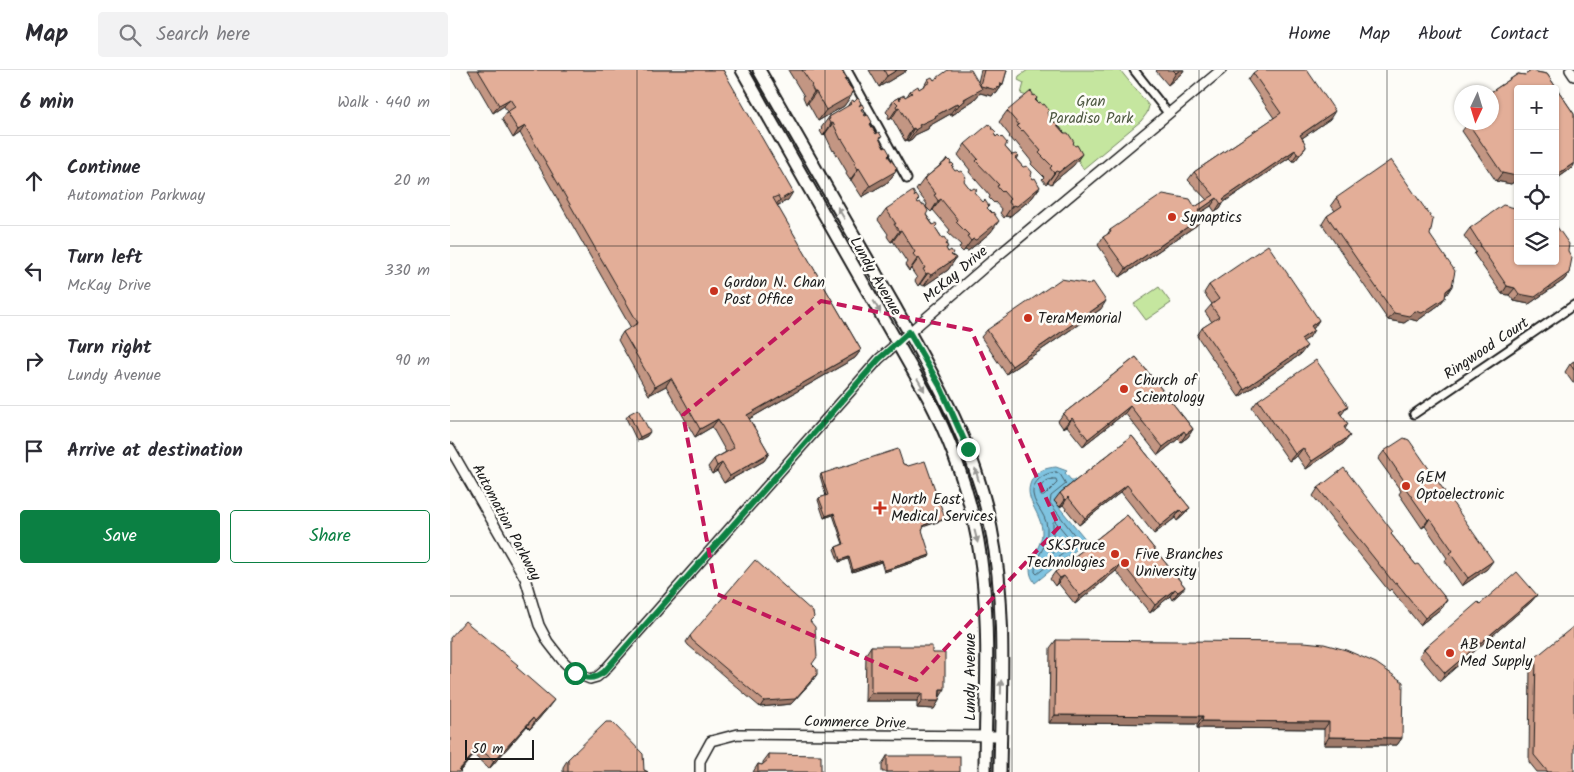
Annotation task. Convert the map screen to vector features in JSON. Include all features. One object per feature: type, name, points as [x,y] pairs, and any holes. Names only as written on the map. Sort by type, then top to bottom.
[{"type":"main road","name":"Lundy Avenue","points":[[759,70],[909,332],[956,419],[974,464],[991,527],[1000,588],[1002,623],[1000,772]]},
{"type":"main road","name":"Lundy Avenue","points":[[743,72],[928,397],[950,444],[962,477],[980,550],[986,607],[985,772]]},
{"type":"main road","points":[[743,72],[758,85],[798,150],[808,155]]},
{"type":"street","points":[[847,70],[907,179]]},
{"type":"street","points":[[1134,70],[1168,113]]},
{"type":"street","name":"McKay Drive","points":[[590,679],[604,672],[879,359],[1221,70]]},
{"type":"street","points":[[1570,70],[1574,76]]},
{"type":"street","name":"Ringwood Court","points":[[1414,414],[1574,305]]},
{"type":"street","name":"Automation Parkway","points":[[450,448],[524,578],[539,624],[548,642],[575,673],[590,679]]},
{"type":"street","name":"Commerce Drive","points":[[700,772],[700,762],[711,741],[738,734],[1000,736]]},
{"type":"highlighted area","points":[[821,301],[971,330],[1059,527],[916,680],[717,594],[683,415]]},
{"type":"green space","name":"Gran Paradiso Park","points":[[1028,70],[1120,70],[1149,106],[1147,113],[1141,121],[1083,169],[1074,152],[1027,96],[1021,94],[1024,83],[1018,80],[1019,76]]},
{"type":"green space","points":[[1159,287],[1171,303],[1146,320],[1134,304]]},
{"type":"water","points":[[1056,467],[1067,471],[1065,473],[1071,480],[1077,482],[1054,501],[1087,541],[1035,583],[1030,570],[1042,533],[1039,519],[1030,499],[1030,485],[1035,475],[1040,471]]},
{"type":"building","name":"Gordon N. Chan Post Office","points":[[478,70],[723,70],[793,192],[780,200],[778,196],[773,198],[861,350],[747,415],[769,453],[730,476],[722,463],[717,466],[714,459],[734,448],[718,419],[700,429],[671,378],[655,387],[623,332],[638,323],[525,126],[518,130],[507,112],[515,107],[510,99],[499,105]]},
{"type":"building","points":[[802,70],[841,70],[847,78],[844,79],[853,91],[852,95],[826,110]]},
{"type":"building","points":[[884,70],[897,70],[887,76]]},
{"type":"building","points":[[948,70],[971,70],[982,89],[964,99],[965,101],[959,105],[958,103],[919,125],[920,127],[915,130],[914,128],[912,129],[899,107],[897,108],[898,104],[894,100],[899,97],[900,100],[900,97],[904,95],[905,97],[912,93],[910,91],[918,86],[919,89],[930,82],[928,79],[932,77],[934,80]]},
{"type":"building","points":[[984,70],[1007,70],[1000,88],[997,87],[996,90],[980,85]]},
{"type":"building","points":[[1257,70],[1307,70],[1335,111],[1300,135],[1306,147],[1300,154],[1297,154],[1295,150],[1223,199],[1225,201],[1221,204],[1217,198],[1198,211],[1202,217],[1126,269],[1103,237],[1111,232],[1110,230],[1163,194],[1190,199],[1195,207],[1214,195],[1194,172],[1281,113],[1253,73]]},
{"type":"building","points":[[1531,71],[1547,74],[1554,85],[1514,85],[1514,176],[1502,173],[1473,130],[1499,130],[1499,87],[1518,74],[1525,75]]},
{"type":"building","points":[[1031,91],[1033,96],[1035,95],[1037,98],[1035,100],[1042,105],[1044,104],[1049,110],[1047,113],[1055,123],[1057,120],[1060,123],[1057,125],[1064,133],[1068,133],[1082,154],[1059,172],[1056,171],[1054,173],[1050,168],[1052,166],[1039,153],[1041,151],[1023,130],[1017,126],[1019,125],[1007,111]]},
{"type":"building","points":[[1559,92],[1574,114],[1574,163],[1559,173]]},
{"type":"building","points":[[858,98],[861,103],[859,106],[862,104],[864,108],[861,109],[865,116],[868,115],[872,122],[870,124],[876,134],[879,132],[882,137],[879,138],[884,148],[886,147],[890,154],[888,156],[897,168],[895,169],[896,171],[870,186],[854,163],[856,162],[841,140],[833,123],[831,124],[828,120],[830,119],[829,117]]},
{"type":"building","points":[[989,124],[991,129],[996,132],[994,134],[996,137],[998,135],[1002,137],[1007,143],[1005,147],[1012,155],[1016,154],[1018,156],[1015,158],[1023,167],[1027,166],[1032,172],[1031,176],[1033,179],[1035,178],[1040,187],[1017,206],[1012,206],[1008,201],[1010,199],[999,189],[997,186],[999,185],[976,161],[978,159],[965,144]]},
{"type":"building","points":[[947,158],[951,162],[950,164],[954,165],[952,167],[955,171],[961,171],[966,177],[964,181],[971,190],[974,188],[977,190],[974,192],[983,202],[985,200],[989,206],[987,208],[993,212],[999,221],[976,240],[973,239],[971,241],[967,236],[969,235],[956,222],[958,220],[941,199],[938,201],[934,195],[936,194],[924,179],[946,161]]},
{"type":"building","points":[[1391,160],[1433,220],[1430,235],[1455,271],[1452,286],[1446,291],[1445,298],[1422,313],[1415,311],[1409,316],[1394,313],[1327,216],[1342,206],[1336,198]]},
{"type":"building","points":[[913,191],[914,197],[916,195],[919,199],[918,203],[924,204],[928,211],[926,215],[930,221],[933,225],[936,223],[935,227],[942,238],[944,237],[948,243],[946,248],[948,252],[951,250],[953,253],[951,255],[956,258],[931,275],[926,274],[919,258],[917,259],[913,254],[915,252],[901,230],[899,231],[896,227],[886,209]]},
{"type":"building","points":[[1503,205],[1514,208],[1514,265],[1559,265],[1559,230],[1569,244],[1568,251],[1572,258],[1569,273],[1535,297],[1519,294],[1515,288],[1507,286],[1470,228]]},
{"type":"building","points":[[1268,245],[1319,320],[1311,326],[1314,330],[1301,339],[1307,346],[1244,389],[1202,328],[1219,317],[1211,305],[1219,299],[1209,285]]},
{"type":"building","points":[[1061,279],[1087,285],[1093,282],[1106,301],[1012,366],[987,330]]},
{"type":"building","name":"Church of Scientology","points":[[1136,357],[1193,429],[1186,434],[1184,431],[1163,447],[1130,406],[1088,439],[1072,418],[1069,421],[1063,414]]},
{"type":"building","points":[[1316,360],[1348,406],[1339,412],[1348,424],[1344,427],[1350,436],[1312,461],[1303,448],[1295,454],[1258,400]]},
{"type":"building","points":[[1574,361],[1574,370],[1570,364]]},
{"type":"building","points":[[638,409],[650,432],[640,437],[629,414]]},
{"type":"building","points":[[1132,436],[1190,508],[1183,513],[1180,510],[1160,526],[1127,485],[1085,518],[1068,497],[1065,500],[1060,493]]},
{"type":"building","points":[[1404,438],[1409,440],[1493,561],[1468,578],[1450,553],[1453,551],[1404,486],[1407,485],[1384,451]]},
{"type":"building","name":"North East Medical Services","points":[[898,449],[903,464],[908,466],[925,461],[945,518],[924,525],[922,530],[930,555],[885,570],[882,560],[853,570],[849,557],[840,560],[836,547],[844,544],[834,513],[826,516],[819,498],[828,495],[821,474]]},
{"type":"building","points":[[1344,468],[1393,532],[1391,534],[1447,600],[1425,618],[1396,582],[1394,583],[1318,488]]},
{"type":"building","points":[[1127,515],[1185,587],[1178,592],[1175,589],[1155,605],[1122,563],[1080,596],[1064,576],[1060,578],[1055,572]]},
{"type":"building","points":[[755,560],[813,612],[814,617],[810,621],[815,627],[817,657],[812,664],[817,669],[817,674],[795,699],[764,701],[692,640],[690,636]]},
{"type":"building","points":[[1517,572],[1537,595],[1445,673],[1424,649],[1478,602],[1480,604]]},
{"type":"building","points":[[465,621],[518,665],[516,667],[554,700],[535,721],[533,718],[494,761],[479,748],[459,770],[461,772],[450,772],[450,638]]},
{"type":"building","points":[[1574,626],[1574,772],[1548,772],[1534,755],[1536,657]]},
{"type":"building","points":[[1056,640],[1304,642],[1324,644],[1346,650],[1376,663],[1403,682],[1402,738],[1329,737],[1329,722],[1202,721],[1203,716],[1055,715]]},
{"type":"building","points":[[871,646],[932,646],[932,653],[945,653],[945,689],[940,689],[939,701],[922,701],[922,693],[871,693]]},
{"type":"building","points":[[606,722],[612,722],[643,754],[644,770],[648,772],[568,772],[568,759]]},
{"type":"building","points":[[769,754],[821,755],[821,772],[758,772],[758,764],[762,765],[769,759]]},
{"type":"building","points":[[887,756],[960,756],[960,772],[887,772]]},
{"type":"place","name":"Synaptics","points":[[1172,217]]},
{"type":"place","name":"Gordon N. Chan Post Office","points":[[714,291]]},
{"type":"place","name":"TeraMemorial","points":[[1028,318]]},
{"type":"place","name":"Church of Scientology","points":[[1124,389]]},
{"type":"place","name":"GEM Optoelectronic","points":[[1406,486]]},
{"type":"place","name":"North East Medical Services","points":[[880,508]]},
{"type":"place","name":"SKSPruce Technologies","points":[[1115,554]]},
{"type":"place","name":"Five Branches University","points":[[1125,563]]},
{"type":"place","name":"AB Dental Med Supply","points":[[1450,653]]},
{"type":"route","points":[[575,673],[590,679],[604,672],[879,359],[909,332],[940,386],[968,449]]}]
